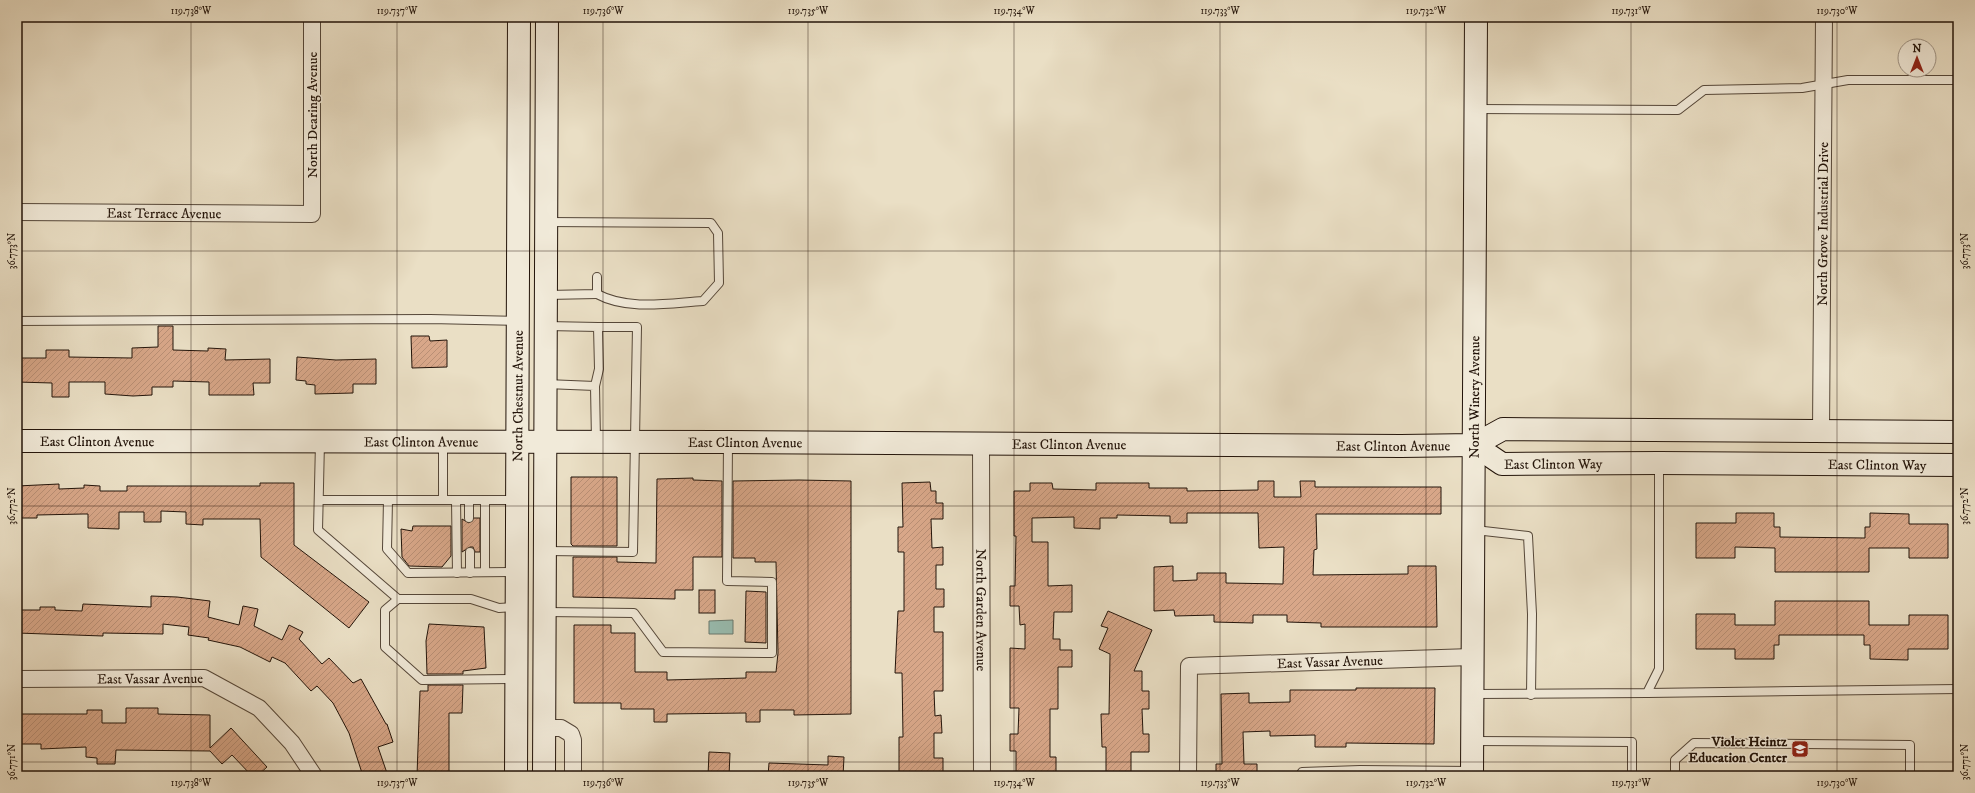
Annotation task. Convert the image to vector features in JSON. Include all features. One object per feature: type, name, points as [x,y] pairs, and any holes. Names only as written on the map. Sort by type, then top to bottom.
[{"type":"main road","name":"North Chestnut Avenue","points":[[516,776],[519,17]]},
{"type":"main road","name":"North Chestnut Avenue","points":[[544,776],[547,17]]},
{"type":"main road","name":"North Winery Avenue","points":[[1472,773],[1476,17]]},
{"type":"main road","points":[[1474,445],[1503,430],[1958,432]]},
{"type":"main road","name":"East Clinton Avenue","points":[[17,441],[1474,445]]},
{"type":"main road","name":"East Clinton Way","points":[[1474,445],[1502,464],[1659,463],[1958,465]]},
{"type":"street","name":"North Dearing Avenue","points":[[312,17],[312,214]]},
{"type":"street","name":"North Grove Industrial Drive","points":[[1821,432],[1824,17]]},
{"type":"street","name":"East Terrace Avenue","points":[[17,212],[312,214]]},
{"type":"street","name":"North Garden Avenue","points":[[982,443],[982,776]]},
{"type":"street","name":"East Vassar Avenue","points":[[1188,776],[1189,666],[1472,657]]},
{"type":"street","name":"East Vassar Avenue","points":[[17,679],[204,678],[259,708],[292,743],[314,776]]},
{"type":"street","points":[[545,728],[559,728],[567,730],[571,734],[573,740],[573,776]]},
{"type":"lane","points":[[1476,109],[1678,110],[1704,90],[1802,88],[1823,86],[1848,80],[1958,80]]},
{"type":"lane","points":[[546,222],[711,223],[718,233],[719,284],[703,301],[637,304],[608,300],[597,294],[546,295]]},
{"type":"lane","points":[[597,277],[597,294]]},
{"type":"lane","points":[[17,320],[430,318],[517,321]]},
{"type":"lane","points":[[545,552],[633,552],[637,327],[598,328],[546,326]]},
{"type":"lane","points":[[596,442],[595,386],[599,369],[598,328]]},
{"type":"lane","points":[[546,384],[595,386]]},
{"type":"lane","points":[[320,441],[318,530],[398,598],[470,599],[499,608],[516,608]]},
{"type":"lane","points":[[443,442],[443,500]]},
{"type":"lane","points":[[545,612],[634,613],[663,652],[772,653],[772,582],[727,581],[728,442]]},
{"type":"lane","points":[[1647,693],[1659,669],[1659,463]]},
{"type":"lane","points":[[319,500],[517,500]]},
{"type":"lane","points":[[388,500],[387,549],[408,574],[516,572]]},
{"type":"lane","points":[[456,500],[457,573]]},
{"type":"lane","points":[[469,500],[469,518]]},
{"type":"lane","points":[[484,500],[485,572]]},
{"type":"lane","points":[[1474,530],[1528,536],[1532,614],[1531,695]]},
{"type":"lane","points":[[470,552],[470,573]]},
{"type":"lane","points":[[398,598],[384,610],[385,647],[422,680],[516,679]]},
{"type":"lane","points":[[1472,694],[1531,695],[1958,689]]},
{"type":"lane","points":[[1472,741],[1632,742],[1632,776]]},
{"type":"lane","points":[[1675,776],[1675,760],[1694,743],[1910,745],[1910,776]]},
{"type":"lane","points":[[1300,776],[1302,772],[1360,770],[1472,773]]},
{"type":"water","points":[[733,620],[733,634],[709,634],[709,621]]},
{"type":"building","points":[[158,326],[173,326],[173,350],[208,351],[208,348],[226,349],[225,360],[270,359],[270,383],[253,383],[254,395],[209,395],[209,382],[173,381],[173,387],[152,387],[152,395],[133,396],[105,394],[105,382],[69,382],[69,397],[52,397],[52,383],[17,382],[17,358],[46,358],[46,350],[69,350],[69,357],[132,358],[132,348],[158,347]]},
{"type":"building","points":[[411,336],[429,336],[430,341],[447,340],[447,367],[412,368]]},
{"type":"building","points":[[297,357],[336,360],[376,359],[376,384],[353,384],[353,393],[315,394],[315,385],[306,384],[306,381],[296,380]]},
{"type":"building","points":[[571,477],[617,477],[617,546],[573,546],[571,544]]},
{"type":"building","points":[[693,478],[693,480],[722,481],[722,557],[693,557],[693,590],[675,590],[675,599],[573,597],[573,557],[617,557],[617,562],[656,563],[657,479]]},
{"type":"building","points":[[733,481],[851,481],[851,714],[794,715],[794,710],[760,710],[760,722],[746,722],[746,713],[667,714],[667,722],[654,722],[654,709],[621,709],[621,703],[574,703],[574,625],[611,625],[611,633],[635,633],[635,672],[667,672],[667,680],[746,678],[746,672],[776,672],[778,653],[776,562],[755,562],[755,558],[733,558]]},
{"type":"building","points":[[1258,481],[1274,481],[1274,497],[1301,497],[1300,481],[1315,481],[1315,487],[1441,487],[1441,514],[1316,514],[1317,549],[1314,550],[1313,575],[1408,574],[1408,566],[1436,566],[1437,627],[1321,627],[1321,623],[1287,622],[1287,615],[1253,615],[1253,623],[1214,622],[1214,615],[1175,616],[1174,610],[1154,611],[1154,567],[1173,566],[1173,581],[1197,580],[1197,573],[1226,573],[1226,583],[1283,584],[1284,547],[1259,548],[1258,513],[1187,513],[1187,523],[1170,523],[1170,516],[1117,515],[1117,518],[1100,518],[1100,529],[1074,528],[1074,517],[1032,518],[1032,542],[1048,542],[1048,586],[1072,585],[1072,612],[1054,612],[1053,639],[1060,639],[1060,650],[1072,650],[1072,667],[1058,667],[1058,709],[1050,709],[1050,757],[1056,757],[1056,774],[1045,774],[1045,776],[1016,776],[1016,751],[1010,751],[1010,734],[1018,734],[1019,708],[1010,708],[1010,648],[1025,649],[1025,624],[1020,625],[1019,606],[1010,606],[1010,586],[1015,586],[1016,536],[1014,536],[1014,491],[1030,491],[1030,483],[1052,483],[1053,489],[1096,490],[1096,483],[1149,483],[1149,488],[1187,488],[1187,491],[1258,490]]},
{"type":"building","points":[[930,482],[931,491],[936,491],[936,503],[943,503],[943,519],[931,519],[932,548],[943,547],[943,565],[936,565],[936,589],[944,589],[944,607],[934,607],[934,632],[943,632],[943,691],[934,691],[935,716],[941,715],[942,733],[934,733],[934,758],[943,758],[943,776],[899,775],[899,737],[903,737],[902,673],[895,673],[898,611],[904,611],[904,552],[898,552],[898,527],[903,527],[902,483]]},
{"type":"building","points":[[260,483],[294,483],[294,545],[369,602],[349,628],[261,557],[260,519],[203,519],[203,525],[186,524],[186,512],[161,511],[161,522],[144,522],[144,512],[119,512],[119,529],[88,528],[88,514],[37,515],[37,518],[17,518],[17,486],[59,484],[59,489],[84,488],[84,485],[100,486],[100,491],[127,491],[127,486],[260,486]]},
{"type":"building","points":[[1736,513],[1774,513],[1774,527],[1780,527],[1780,537],[1865,538],[1865,527],[1870,527],[1870,513],[1909,514],[1909,524],[1948,524],[1948,558],[1909,558],[1909,548],[1869,548],[1869,572],[1775,572],[1775,548],[1735,547],[1735,558],[1696,558],[1696,523],[1736,523]]},
{"type":"building","points":[[474,518],[480,518],[480,552],[475,552],[473,547],[470,547],[462,552],[462,519],[469,523]]},
{"type":"building","points":[[413,526],[451,526],[451,556],[442,567],[409,566],[402,557],[401,529],[412,531]]},
{"type":"building","points":[[699,590],[715,590],[715,613],[699,613]]},
{"type":"building","points":[[746,591],[766,592],[766,643],[745,642]]},
{"type":"building","points":[[151,596],[210,601],[208,617],[239,625],[243,606],[258,609],[254,626],[282,640],[289,625],[303,632],[299,639],[322,664],[329,658],[353,683],[361,679],[387,724],[393,742],[378,747],[388,776],[363,776],[349,733],[333,703],[317,686],[311,691],[285,663],[272,657],[270,662],[240,647],[208,640],[209,638],[188,635],[189,627],[163,624],[163,634],[103,633],[103,636],[17,633],[17,610],[40,610],[40,607],[55,607],[55,610],[82,611],[83,604],[151,607]]},
{"type":"building","points":[[1775,601],[1869,601],[1869,625],[1909,625],[1909,615],[1948,615],[1948,649],[1908,649],[1908,660],[1870,659],[1870,645],[1864,645],[1864,635],[1779,635],[1779,645],[1774,645],[1774,659],[1735,659],[1735,649],[1696,649],[1696,614],[1735,614],[1735,625],[1775,625]]},
{"type":"building","points":[[1108,611],[1152,630],[1134,671],[1142,671],[1142,691],[1149,691],[1149,709],[1142,709],[1143,734],[1149,734],[1149,752],[1131,752],[1131,776],[1106,776],[1106,747],[1102,747],[1101,714],[1109,714],[1110,654],[1099,649],[1108,628],[1101,626]]},
{"type":"building","points":[[429,624],[484,627],[486,668],[463,671],[463,674],[427,674],[426,641]]},
{"type":"building","points":[[428,685],[463,685],[462,713],[449,713],[449,776],[417,776],[420,691],[428,691]]},
{"type":"building","points":[[1356,688],[1435,688],[1434,744],[1346,743],[1346,747],[1315,747],[1315,735],[1270,736],[1270,731],[1243,732],[1244,764],[1257,764],[1257,776],[1216,776],[1216,764],[1222,764],[1221,694],[1249,693],[1249,703],[1290,702],[1290,690],[1356,690]]},
{"type":"building","points":[[126,708],[158,708],[158,714],[210,715],[210,748],[231,728],[267,767],[257,776],[252,776],[232,755],[222,764],[210,751],[116,750],[115,764],[97,764],[97,758],[86,757],[86,747],[41,749],[41,744],[17,744],[17,714],[87,714],[87,710],[102,710],[102,723],[126,723]]},
{"type":"building","points":[[709,752],[730,753],[729,776],[708,776]]},
{"type":"building","points":[[828,756],[844,757],[843,776],[768,776],[769,763],[828,765]]},
{"type":"place","name":"Violet Heintz Education Center","points":[[1800,749]]}]
